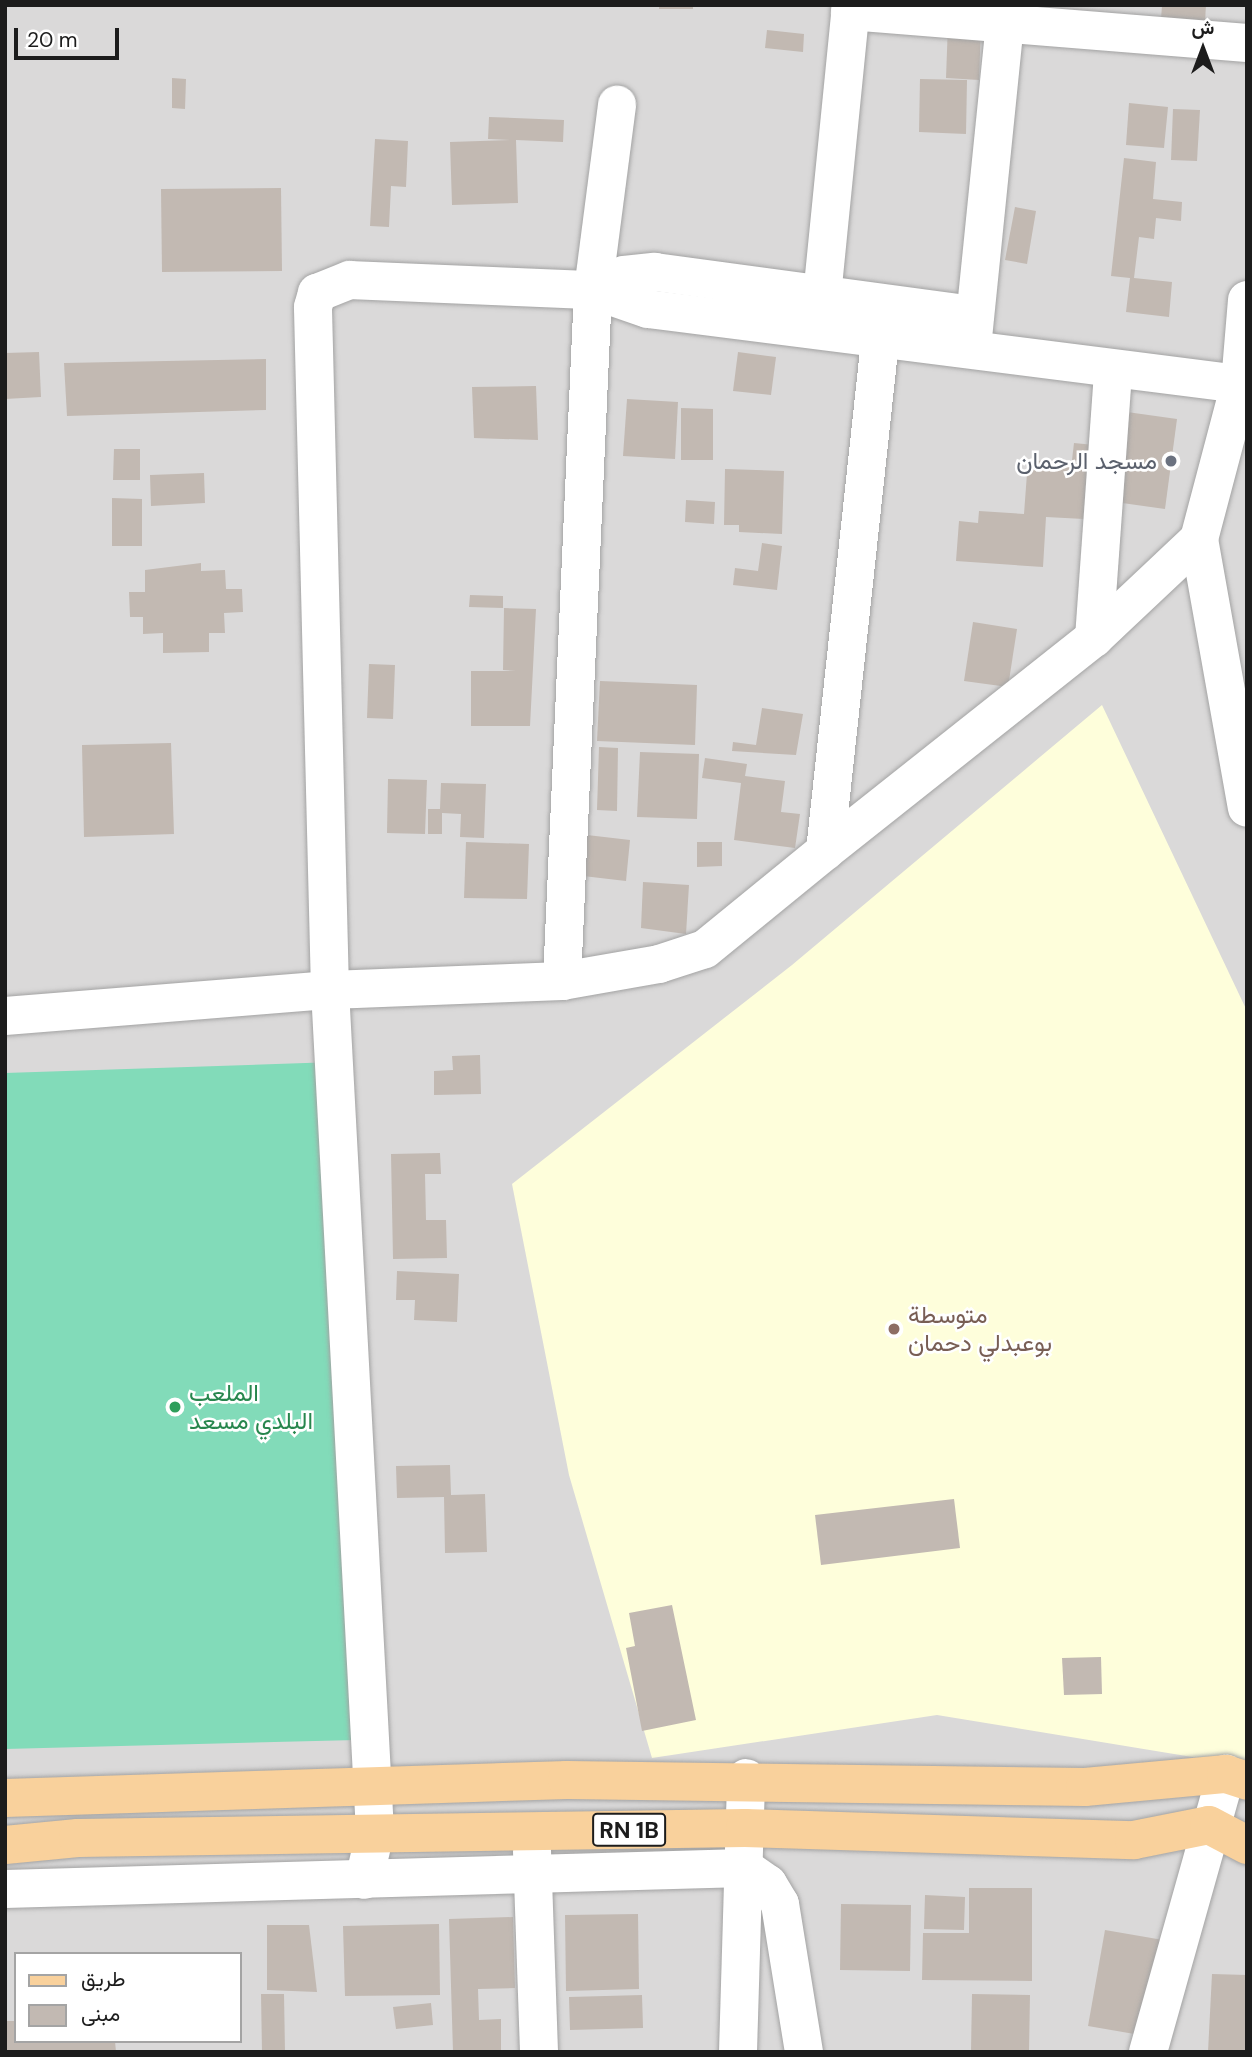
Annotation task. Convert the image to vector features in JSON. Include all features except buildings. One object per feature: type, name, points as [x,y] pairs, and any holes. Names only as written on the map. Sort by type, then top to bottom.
[{"type":"main road","name":"RN 1B","points":[[5,1798],[746,1778],[1084,1787],[1236,1778]]},
{"type":"main road","name":"RN 1B","points":[[5,1845],[78,1838],[745,1828],[1134,1840],[1209,1825]]},
{"type":"main road","points":[[1209,1825],[1247,1844]]},
{"type":"street","points":[[818,332],[851,8],[1006,16],[1247,43]]},
{"type":"street","points":[[971,354],[1006,16]]},
{"type":"street","points":[[562,981],[593,290],[617,105]]},
{"type":"street","points":[[593,290],[624,275],[655,272],[822,292],[975,315]]},
{"type":"street","points":[[363,1880],[375,1833],[370,1788],[330,990],[317,293],[349,281],[593,290],[648,309],[1112,372],[1243,384]]},
{"type":"street","points":[[5,1016],[330,990],[562,981],[648,967],[705,949],[825,850],[1094,638],[1199,539],[1243,384],[1247,300]]},
{"type":"street","points":[[825,850],[880,341]]},
{"type":"street","points":[[1094,638],[1112,372]]},
{"type":"street","points":[[1199,539],[1231,624],[1245,817]]},
{"type":"street","points":[[738,2052],[746,1778]]},
{"type":"street","points":[[1148,2052],[1209,1825],[1236,1778]]},
{"type":"street","points":[[530,1832],[534,1876],[539,2052]]},
{"type":"street","points":[[78,1838],[142,1886]]},
{"type":"street","points":[[5,1889],[745,1868],[768,1884],[787,1926],[804,2052]]},
{"type":"shaded area","points":[[5,5],[1247,5],[1247,2052],[5,2052]]},
{"type":"shaded area","name":"متوسطة بوعبدلي دحمان","points":[[1102,705],[1247,1011],[1247,1766],[937,1715],[652,1758],[569,1475],[512,1184],[792,965]]},
{"type":"green space","name":"الملعب البلدي مسعد","points":[[335,1062],[356,1740],[5,1749],[5,1073]]},
{"type":"place","name":"مسجد الرحمان","points":[[1171,461]]},
{"type":"place","name":"متوسطة بوعبدلي دحمان","points":[[894,1329]]},
{"type":"place","name":"الملعب البلدي مسعد","points":[[175,1407]]}]
